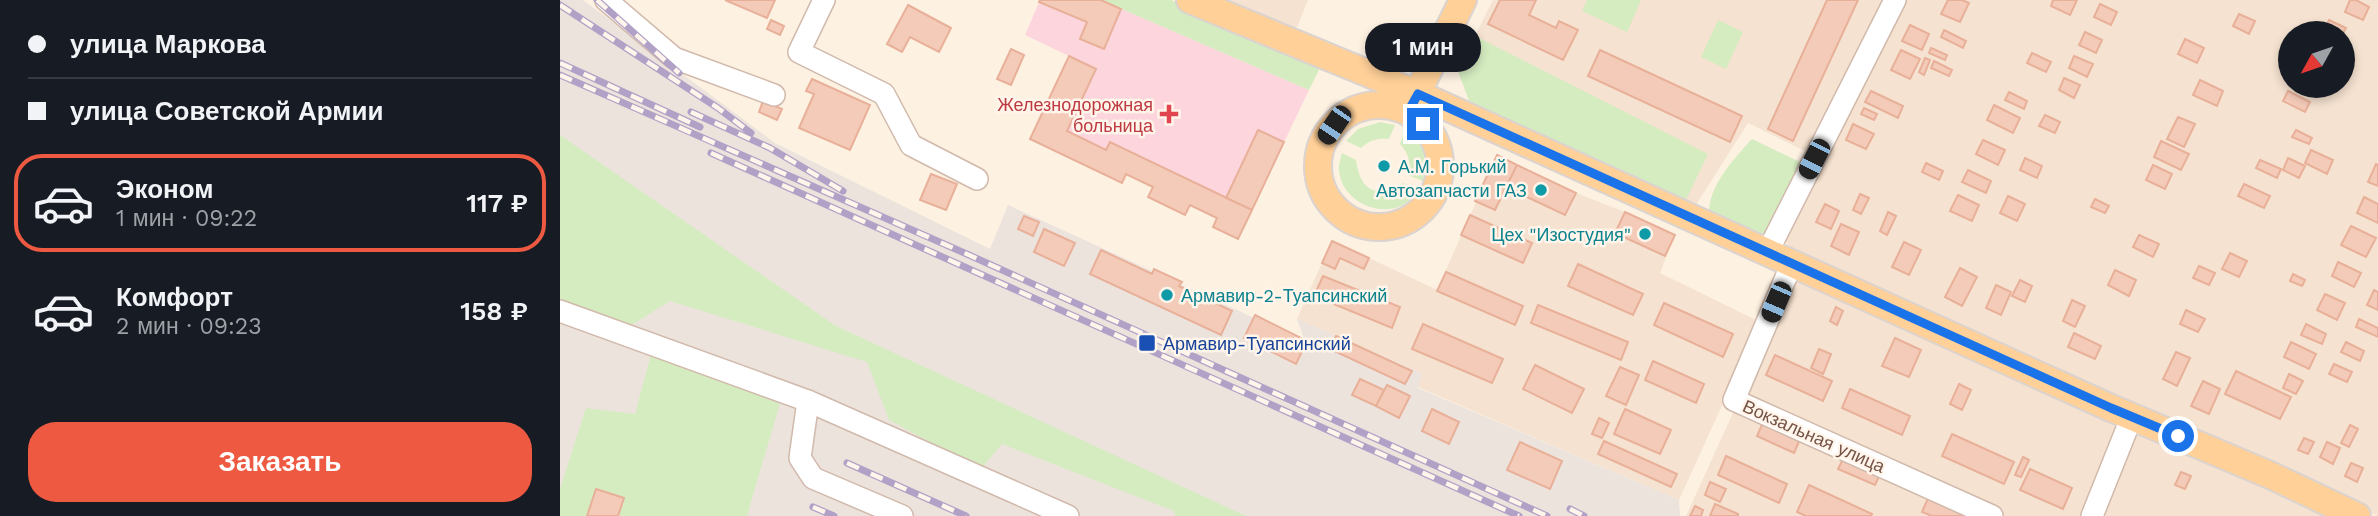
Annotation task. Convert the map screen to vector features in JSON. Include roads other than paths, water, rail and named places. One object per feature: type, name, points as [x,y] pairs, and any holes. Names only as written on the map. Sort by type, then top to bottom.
[{"type":"main road","points":[[1190,0],[1413,103],[1768,251],[2357,516]]},
{"type":"main road","points":[[1413,103],[1463,0]]},
{"type":"main road","points":[[1413,103],[1434,139],[1440,156],[1440,175],[1434,193],[1423,209],[1408,220],[1390,226],[1371,227],[1352,221],[1337,210],[1325,195],[1322,186],[1319,157],[1325,139],[1334,125],[1360,108],[1377,105],[1393,107],[1413,103]]},
{"type":"street","points":[[606,0],[674,58],[774,95]]},
{"type":"street","points":[[824,0],[799,52],[884,94],[911,145],[977,179]]},
{"type":"street","points":[[1768,251],[1895,0]]},
{"type":"street","name":"Вокзальная улица","points":[[1793,263],[1734,400],[1992,516]]},
{"type":"street","points":[[560,310],[808,401],[1068,516]]},
{"type":"street","points":[[808,401],[800,458],[813,478],[902,516]]},
{"type":"street","points":[[2092,516],[2132,416]]},
{"type":"railway","points":[[597,0],[679,73]]},
{"type":"railway","points":[[560,5],[718,108],[751,133]]},
{"type":"railway","points":[[560,63],[700,127]]},
{"type":"railway","points":[[560,75],[969,255],[1547,516]]},
{"type":"railway","points":[[691,112],[770,148],[843,191]]},
{"type":"railway","points":[[711,153],[1519,516]]},
{"type":"railway","points":[[847,463],[966,516]]},
{"type":"railway","points":[[813,507],[834,516]]},
{"type":"railway","points":[[1570,509],[1584,516]]},
{"type":"place","name":"Железнодорожная больница","points":[[1169,114]]},
{"type":"place","name":"А.М. Горький","points":[[1384,166]]},
{"type":"place","name":"Автозапчасти ГАЗ","points":[[1541,190]]},
{"type":"place","name":"Цех \"Изостудия\"","points":[[1645,234]]},
{"type":"place","name":"Армавир-2-Туапсинский","points":[[1167,295]]},
{"type":"place","name":"Армавир-Туапсинский","points":[[1147,343]]}]
